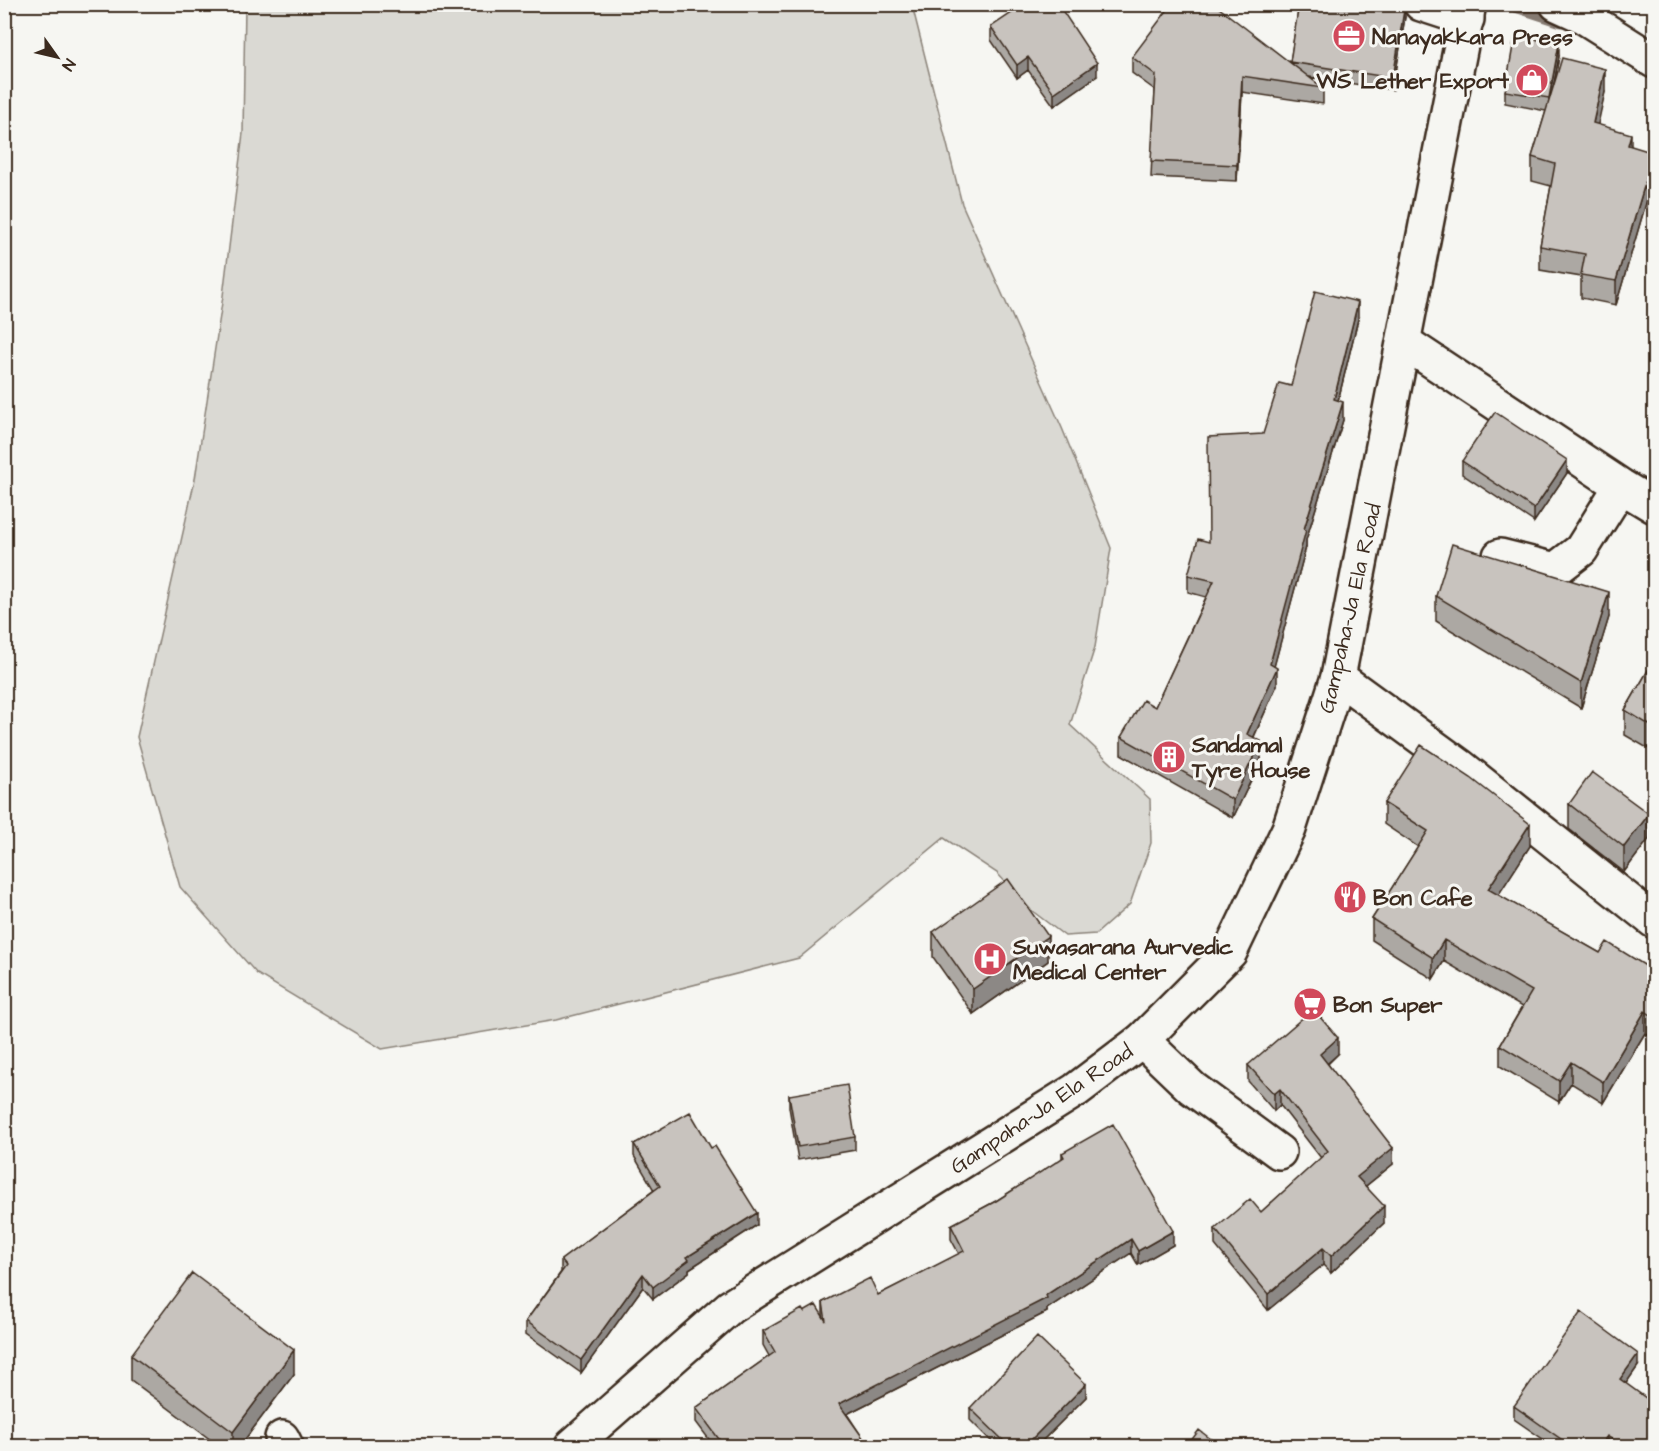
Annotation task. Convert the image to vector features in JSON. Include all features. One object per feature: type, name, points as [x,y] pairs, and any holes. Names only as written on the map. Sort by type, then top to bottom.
[{"type":"main road","points":[[1421,4],[1468,13]]},
{"type":"main road","points":[[1557,4],[1581,15],[1654,61]]},
{"type":"main road","name":"Gampaha-Ja Ela Road","points":[[572,1446],[730,1307],[1076,1090],[1142,1040],[1230,952],[1289,829],[1338,677],[1468,13]]},
{"type":"main road","points":[[1404,342],[1654,506]]},
{"type":"main road","points":[[1500,556],[1555,570],[1581,550],[1621,486]]},
{"type":"main road","points":[[1338,677],[1460,766],[1654,921]]},
{"type":"main road","points":[[1142,1040],[1192,1088],[1280,1152]]},
{"type":"shaded area","points":[[245,5],[912,5],[962,204],[1062,428],[1111,548],[1095,647],[1070,725],[1150,799],[1151,843],[1130,904],[1096,934],[1065,936],[1031,910],[997,873],[944,838],[799,958],[556,1020],[382,1049],[257,974],[180,887],[137,737],[195,479],[223,296],[243,133]]},
{"type":"building","points":[[1025,4],[1058,4],[1097,63],[1054,93],[1028,57],[1017,65],[991,27]]},
{"type":"building","points":[[1172,4],[1214,4],[1323,88],[1242,76],[1237,165],[1151,161],[1156,75],[1132,57]]},
{"type":"building","name":"Nanayakkara Press","points":[[1299,4],[1405,4],[1393,78],[1290,62]]},
{"type":"building","name":"WS Lether Export","points":[[1515,35],[1559,44],[1549,98],[1505,91]]},
{"type":"building","points":[[1562,58],[1605,69],[1593,123],[1631,134],[1628,145],[1654,153],[1616,281],[1581,275],[1585,254],[1540,246],[1555,164],[1532,157]]},
{"type":"building","points":[[1315,291],[1358,302],[1334,399],[1343,402],[1304,529],[1306,530],[1270,664],[1277,668],[1247,734],[1261,741],[1233,800],[1121,737],[1143,700],[1155,707],[1214,581],[1188,575],[1198,539],[1209,542],[1208,437],[1263,434],[1279,383],[1291,386]]},
{"type":"building","points":[[1495,412],[1567,460],[1534,509],[1462,461]]},
{"type":"building","points":[[1452,544],[1609,592],[1581,683],[1436,596]]},
{"type":"building","points":[[1654,660],[1654,728],[1625,710]]},
{"type":"building","points":[[1421,745],[1471,778],[1530,824],[1488,889],[1600,953],[1607,942],[1654,971],[1654,1017],[1645,1011],[1603,1082],[1571,1062],[1559,1081],[1500,1045],[1532,991],[1444,940],[1433,958],[1372,919],[1428,831],[1384,803]]},
{"type":"building","points":[[1592,772],[1649,814],[1624,847],[1569,804]]},
{"type":"building","points":[[1008,879],[1048,936],[973,989],[933,932]]},
{"type":"building","points":[[1313,1009],[1338,1038],[1320,1054],[1393,1148],[1357,1177],[1384,1206],[1331,1256],[1323,1248],[1268,1294],[1215,1229],[1250,1199],[1261,1212],[1328,1151],[1280,1089],[1274,1094],[1248,1065]]},
{"type":"building","points":[[847,1085],[855,1137],[798,1147],[789,1095]]},
{"type":"building","points":[[690,1112],[711,1148],[715,1146],[757,1213],[687,1257],[689,1260],[653,1287],[643,1274],[581,1360],[526,1321],[566,1266],[561,1260],[660,1186],[634,1144]]},
{"type":"building","points":[[1113,1124],[1173,1231],[1138,1251],[1131,1239],[1046,1295],[1047,1298],[839,1404],[867,1446],[724,1446],[696,1408],[775,1352],[763,1331],[802,1309],[804,1312],[816,1305],[826,1321],[823,1302],[870,1278],[878,1295],[964,1251],[951,1225],[996,1201],[1064,1157],[1062,1153]]},
{"type":"building","points":[[192,1273],[294,1350],[233,1432],[131,1355]]},
{"type":"building","points":[[1581,1312],[1638,1354],[1620,1379],[1654,1404],[1654,1446],[1622,1446],[1607,1436],[1600,1446],[1571,1446],[1514,1406]]},
{"type":"building","points":[[1037,1337],[1086,1384],[1025,1446],[1009,1446],[970,1408]]},
{"type":"building","points":[[1199,1430],[1220,1446],[1187,1446]]},
{"type":"waterway","points":[[1513,4],[1562,20]]},
{"type":"place","name":"Nanayakkara Press","points":[[1349,36]]},
{"type":"place","name":"WS Lether Export","points":[[1532,80]]},
{"type":"place","name":"Sandamal Tyre House","points":[[1169,757]]},
{"type":"place","name":"Bon Cafe","points":[[1350,897]]},
{"type":"place","name":"Suwasarana Aurvedic Medical Center","points":[[990,959]]},
{"type":"place","name":"Bon Super","points":[[1310,1004]]}]
